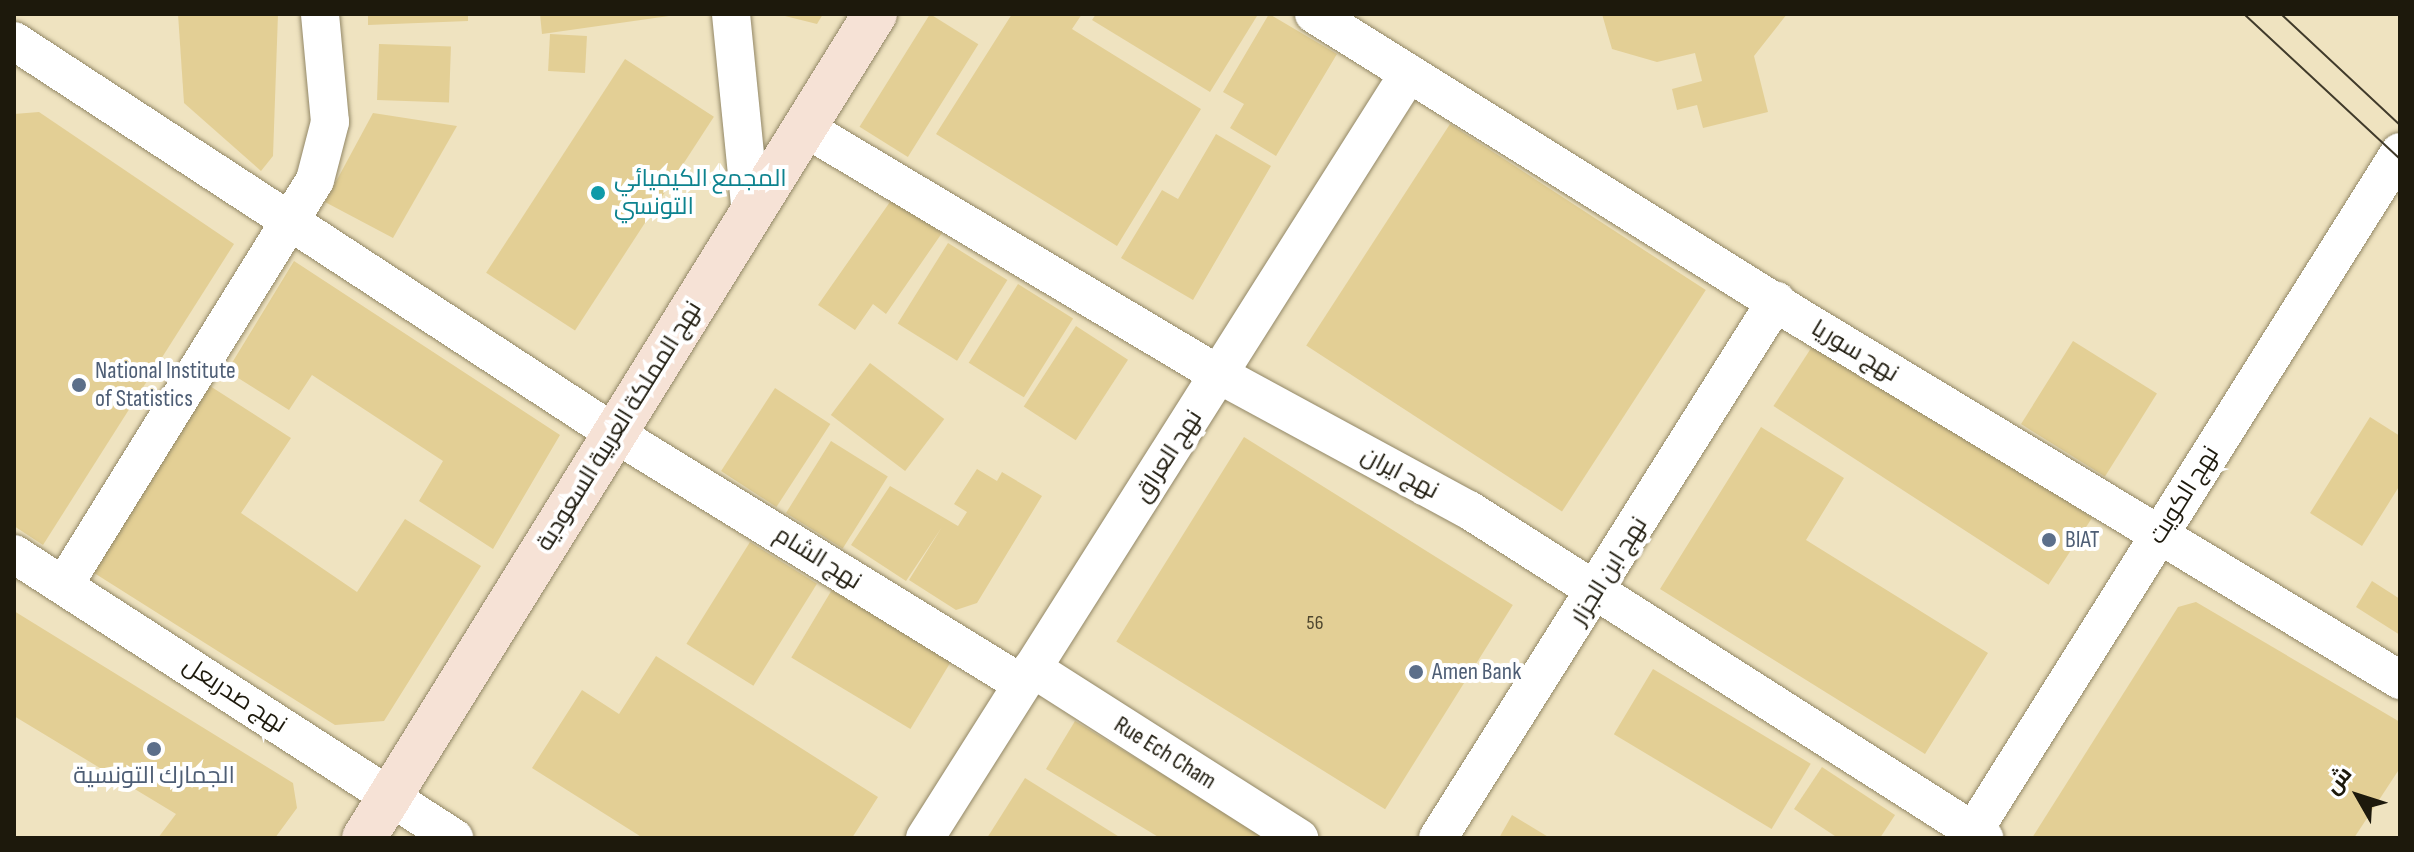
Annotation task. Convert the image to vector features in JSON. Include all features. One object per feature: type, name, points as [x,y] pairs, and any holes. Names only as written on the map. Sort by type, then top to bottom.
[{"type":"main road","name":"نهج المملكة العربية السعودية","points":[[364,838],[875,14]]},
{"type":"street","points":[[64,585],[315,180],[330,122],[320,14]]},
{"type":"street","points":[[731,14],[751,213]]},
{"type":"street","name":"نهج سوريا","points":[[1314,14],[1776,301],[2400,680]]},
{"type":"street","name":"نهج الشام","points":[[14,41],[614,433],[1027,675]]},
{"type":"street","name":"نهج العراق","points":[[925,838],[1409,73]]},
{"type":"street","name":"نهج ايران","points":[[805,128],[1220,375],[1469,510],[1975,836]]},
{"type":"street","name":"نهج الكويت","points":[[1975,836],[2159,534],[2400,152]]},
{"type":"street","name":"نهج ابن الجزار","points":[[1438,838],[1596,592],[1776,301]]},
{"type":"street","name":"نهج صدربعل","points":[[14,554],[454,838]]},
{"type":"street","name":"Rue Ech Cham","points":[[1027,675],[1299,838]]},
{"type":"building","points":[[178,14],[278,14],[273,156],[261,171],[184,103]]},
{"type":"building","points":[[368,14],[468,14],[468,21],[368,25]]},
{"type":"building","points":[[540,14],[669,14],[669,16],[542,34]]},
{"type":"building","points":[[777,14],[823,14],[817,24]]},
{"type":"building","points":[[930,14],[978,44],[908,157],[860,127]]},
{"type":"building","points":[[1012,14],[1082,14],[1072,29],[1201,109],[1117,246],[936,134]]},
{"type":"building","points":[[1096,14],[1257,16],[1210,92],[1092,20]]},
{"type":"building","points":[[1269,14],[1337,54],[1276,156],[1230,128],[1244,104],[1223,92]]},
{"type":"building","points":[[1602,14],[1787,14],[1754,56],[1768,112],[1703,128],[1697,105],[1677,110],[1672,89],[1702,81],[1695,53],[1657,62],[1612,49]]},
{"type":"building","points":[[550,34],[587,36],[585,73],[548,71]]},
{"type":"building","points":[[379,44],[451,47],[449,102],[377,100]]},
{"type":"building","name":"المجمع الكيميائي التونسي","points":[[625,59],[714,117],[575,331],[486,273]]},
{"type":"building","name":"National Institute of Statistics","points":[[39,112],[234,244],[43,545],[14,526],[14,114]]},
{"type":"building","points":[[373,113],[457,126],[393,238],[325,202]]},
{"type":"building","points":[[1450,124],[1706,290],[1562,512],[1306,345]]},
{"type":"building","points":[[1216,134],[1271,166],[1193,300],[1121,258],[1162,190],[1178,199]]},
{"type":"building","points":[[892,199],[942,233],[886,314],[873,304],[855,330],[818,305]]},
{"type":"building","points":[[948,243],[1007,280],[957,361],[898,324]]},
{"type":"building","points":[[294,261],[560,435],[493,549],[419,501],[443,461],[312,375],[289,410],[227,371]]},
{"type":"building","points":[[1018,284],[1073,318],[1024,397],[969,363]]},
{"type":"building","points":[[1076,326],[1128,360],[1076,440],[1024,407]]},
{"type":"building","points":[[1817,339],[2092,518],[2049,585],[1773,406]]},
{"type":"building","points":[[2073,341],[2157,393],[2105,477],[2021,424]]},
{"type":"building","points":[[870,363],[944,419],[905,471],[831,415]]},
{"type":"building","points":[[210,386],[291,438],[241,513],[357,592],[405,519],[481,566],[384,721],[335,725],[91,571]]},
{"type":"building","points":[[775,388],[830,424],[776,507],[721,471]]},
{"type":"building","points":[[2370,417],[2400,436],[2400,485],[2362,546],[2310,513]]},
{"type":"building","points":[[1761,427],[1844,478],[1806,540],[1988,653],[1925,754],[1660,589]]},
{"type":"building","points":[[1244,437],[1513,605],[1385,809],[1116,641]]},
{"type":"building","points":[[831,441],[888,477],[843,549],[786,513]]},
{"type":"building","points":[[977,469],[997,481],[1002,472],[1042,496],[977,603],[956,610],[909,580],[942,527],[906,581],[851,545],[890,486],[958,526],[967,512],[954,504]]},
{"type":"building","points":[[750,542],[817,584],[753,686],[686,644]]},
{"type":"building","points":[[2372,581],[2400,599],[2400,635],[2356,607]]},
{"type":"building","points":[[833,588],[952,660],[910,729],[791,657]]},
{"type":"building","points":[[2196,602],[2400,722],[2400,768],[2354,838],[2032,838],[2178,607]]},
{"type":"building","name":"الجمارك التونسية","points":[[14,611],[293,783],[297,808],[275,838],[158,838],[176,814],[14,716]]},
{"type":"building","points":[[656,656],[878,797],[852,838],[643,838],[532,768],[582,690],[619,714]]},
{"type":"building","points":[[1653,669],[1811,764],[1772,829],[1614,734]]},
{"type":"building","points":[[1075,721],[1267,838],[1160,838],[1046,769]]},
{"type":"building","points":[[1822,767],[1895,815],[1880,838],[1838,838],[1794,809]]},
{"type":"building","points":[[1025,778],[1121,838],[987,838]]},
{"type":"building","points":[[1512,815],[1550,838],[1499,838]]},
{"type":"tram line","points":[[2244,14],[2400,159]]},
{"type":"tram line","points":[[2281,14],[2400,125]]},
{"type":"place","name":"المجمع الكيميائي التونسي","points":[[598,193]]},
{"type":"place","name":"National Institute of Statistics","points":[[79,385]]},
{"type":"place","name":"BIAT","points":[[2049,540]]},
{"type":"place","name":"Amen Bank","points":[[1416,672]]},
{"type":"place","name":"الجمارك التونسية","points":[[154,749]]}]
